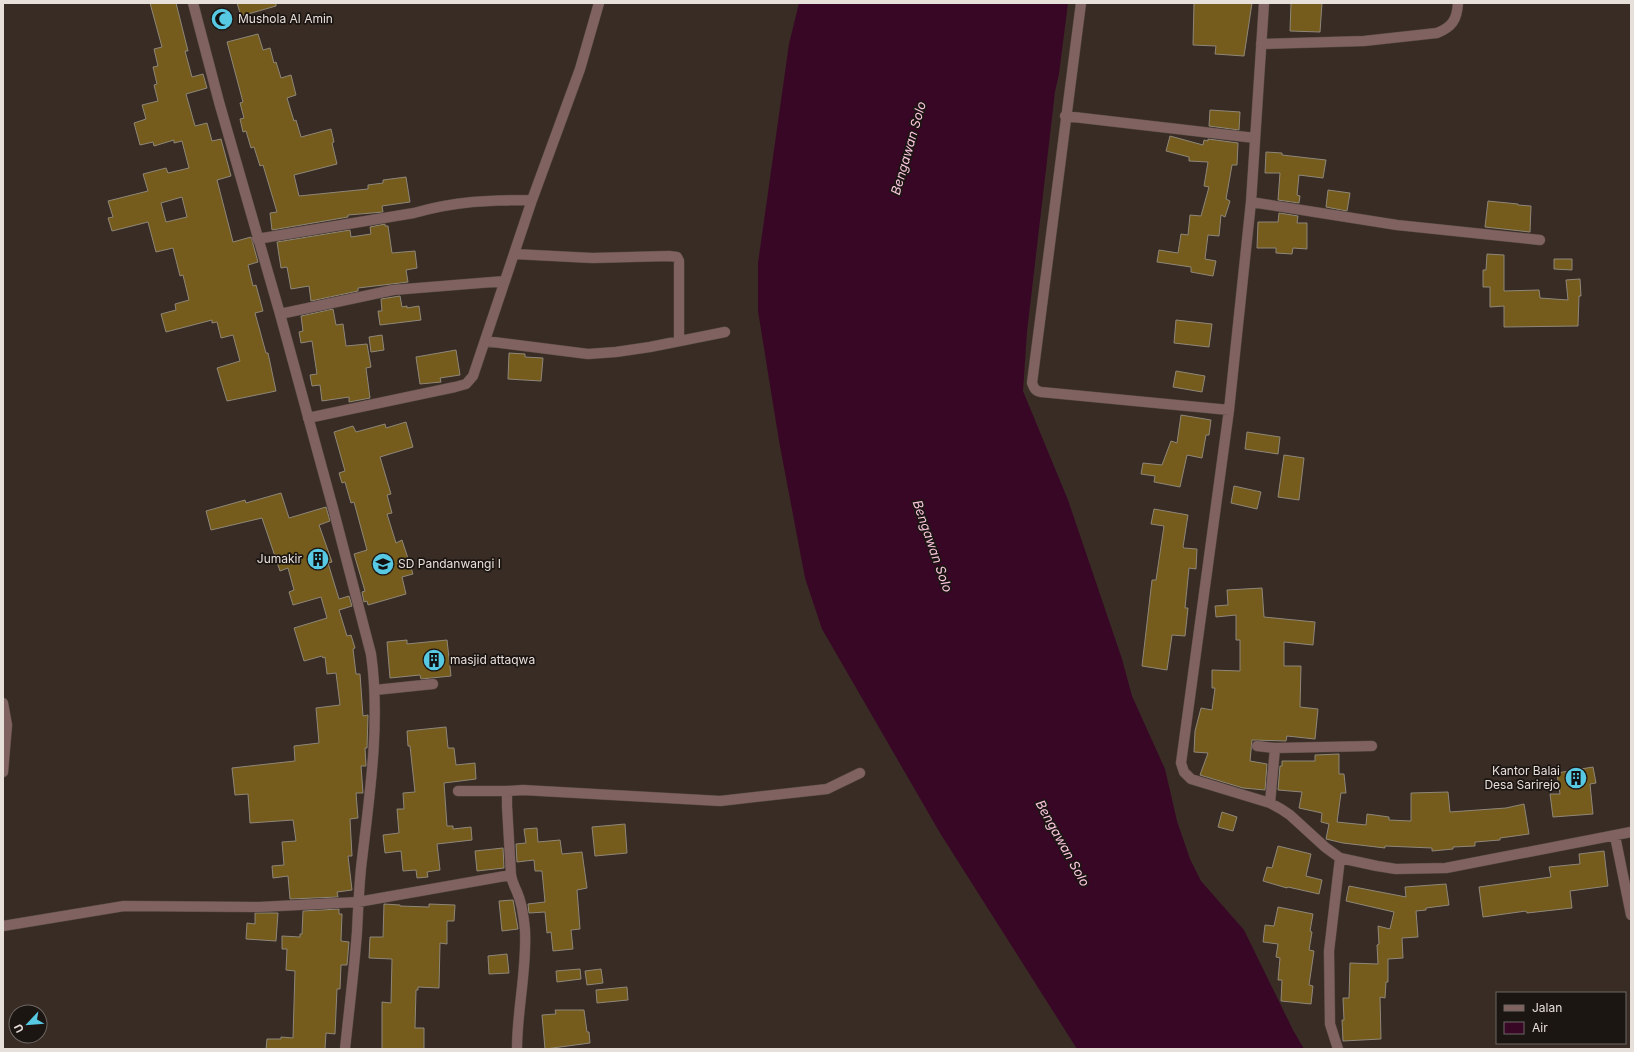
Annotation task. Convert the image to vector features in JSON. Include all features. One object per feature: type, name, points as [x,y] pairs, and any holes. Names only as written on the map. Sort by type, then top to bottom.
[{"type":"street","points":[[193,3],[219,102],[280,314],[371,654],[375,690],[371,785],[358,902],[356,939],[345,1049]]},
{"type":"street","points":[[308,418],[466,384],[473,376],[532,200],[580,69],[599,3]]},
{"type":"street","points":[[1081,3],[1032,383],[1034,388],[1041,392],[1229,410]]},
{"type":"street","points":[[1264,3],[1251,202],[1229,410],[1181,763],[1184,772],[1191,779],[1270,802],[1290,815],[1325,847],[1340,858],[1396,869],[1446,868],[1631,832]]},
{"type":"street","points":[[1262,44],[1364,41],[1437,33],[1446,30],[1452,24],[1458,3]]},
{"type":"street","points":[[1066,116],[1255,138]]},
{"type":"street","points":[[258,240],[414,213],[439,206],[462,202],[532,200]]},
{"type":"street","points":[[1251,202],[1397,225],[1540,240]]},
{"type":"street","points":[[514,254],[592,258],[677,257],[679,261],[679,341]]},
{"type":"street","points":[[280,314],[393,290],[505,281]]},
{"type":"street","points":[[485,341],[588,354],[616,352],[725,332]]},
{"type":"street","points":[[375,690],[433,684]]},
{"type":"street","points":[[3,703],[7,725],[3,772]]},
{"type":"street","points":[[1257,746],[1275,748],[1372,746]]},
{"type":"street","points":[[1270,802],[1275,748]]},
{"type":"street","points":[[458,791],[523,790],[720,801],[827,789],[860,774]]},
{"type":"street","points":[[507,791],[512,883],[520,901],[525,929],[525,966],[517,1031],[517,1049]]},
{"type":"street","points":[[1615,836],[1631,915]]},
{"type":"street","points":[[1338,1049],[1330,1024],[1329,951],[1340,858]]},
{"type":"street","points":[[3,926],[124,906],[259,907],[358,902],[511,875]]},
{"type":"water","name":"Bengawan Solo","points":[[799,3],[1068,3],[1059,74],[1055,92],[1027,332],[1023,391],[1068,500],[1122,659],[1132,696],[1165,769],[1177,821],[1190,859],[1201,881],[1244,930],[1293,1030],[1304,1049],[1077,1049],[940,833],[822,629],[805,578],[779,441],[758,311],[758,263],[789,44]]},
{"type":"building","points":[[150,3],[176,3],[188,51],[185,51],[192,77],[203,74],[207,88],[186,94],[195,126],[207,123],[212,141],[221,139],[231,176],[217,180],[233,242],[251,237],[258,262],[248,265],[253,286],[256,285],[263,311],[255,313],[266,353],[268,353],[276,391],[227,401],[217,368],[240,361],[233,335],[221,338],[217,322],[212,323],[212,320],[166,332],[161,314],[176,310],[175,304],[189,300],[183,275],[180,276],[173,248],[156,252],[148,222],[112,231],[108,218],[113,217],[108,201],[148,191],[143,174],[166,168],[168,173],[189,168],[182,141],[174,143],[174,140],[154,146],[153,142],[140,145],[134,123],[146,119],[142,105],[158,101],[154,85],[157,84],[153,67],[158,66],[154,49],[162,47]],"holes":[[[182,197],[187,217],[166,222],[161,203]]]},
{"type":"building","points":[[237,3],[276,3],[276,6],[241,16]]},
{"type":"building","points":[[1194,3],[1252,3],[1244,56],[1215,54],[1216,46],[1193,45]]},
{"type":"building","points":[[1291,3],[1322,3],[1320,32],[1290,31]]},
{"type":"building","name":"Mushola Al Amin","points":[[228,10],[231,24],[216,28],[213,14]]},
{"type":"building","points":[[258,34],[263,50],[270,48],[274,63],[276,62],[281,78],[291,75],[296,95],[287,98],[301,137],[331,129],[334,142],[332,143],[337,164],[294,175],[299,196],[368,189],[368,185],[383,183],[383,180],[406,177],[410,202],[382,206],[383,212],[348,215],[348,217],[272,230],[270,213],[277,212],[263,165],[260,166],[254,147],[251,148],[246,131],[243,132],[240,119],[244,118],[240,103],[243,102],[227,42]]},
{"type":"building","points":[[1210,110],[1240,112],[1239,130],[1209,126]]},
{"type":"building","points":[[1170,136],[1203,145],[1204,140],[1208,141],[1208,139],[1238,143],[1237,165],[1232,165],[1226,199],[1230,201],[1225,217],[1221,215],[1219,236],[1208,235],[1205,259],[1216,261],[1213,276],[1191,272],[1191,267],[1157,262],[1159,250],[1178,253],[1181,234],[1188,235],[1190,215],[1201,216],[1209,187],[1204,186],[1208,162],[1189,161],[1189,157],[1166,151]]},
{"type":"building","points":[[1266,152],[1326,160],[1323,178],[1299,175],[1297,195],[1300,196],[1299,203],[1278,200],[1280,173],[1265,173]]},
{"type":"building","points":[[1328,190],[1350,193],[1347,211],[1326,207]]},
{"type":"building","points":[[1488,201],[1531,206],[1530,232],[1485,227]]},
{"type":"building","points":[[1279,213],[1298,216],[1297,223],[1307,223],[1307,249],[1293,248],[1292,254],[1276,253],[1276,248],[1257,248],[1258,222],[1278,222]]},
{"type":"building","points":[[385,224],[385,226],[388,226],[392,253],[415,251],[417,268],[406,270],[408,282],[358,288],[358,291],[311,301],[309,286],[291,289],[287,267],[281,268],[277,242],[350,230],[351,237],[371,234],[370,227]]},
{"type":"building","points":[[1487,254],[1504,255],[1504,291],[1539,290],[1540,298],[1568,300],[1566,280],[1580,279],[1581,296],[1579,296],[1578,326],[1504,327],[1504,306],[1490,307],[1490,287],[1483,287],[1483,270],[1486,270]]},
{"type":"building","points":[[1554,259],[1572,259],[1572,270],[1554,269]]},
{"type":"building","points":[[400,296],[402,307],[407,306],[407,308],[419,306],[421,320],[380,325],[378,311],[382,311],[381,299]]},
{"type":"building","points":[[333,309],[336,325],[343,324],[346,346],[367,344],[371,367],[366,368],[370,398],[349,402],[349,397],[322,401],[320,385],[312,386],[310,375],[317,374],[312,341],[301,343],[299,332],[303,331],[301,316]]},
{"type":"building","points":[[1176,320],[1212,324],[1209,347],[1174,343]]},
{"type":"building","points":[[382,335],[384,350],[371,352],[369,337]]},
{"type":"building","points":[[456,350],[460,375],[440,378],[441,382],[420,384],[416,357]]},
{"type":"building","points":[[509,353],[525,354],[525,357],[543,358],[541,381],[508,379]]},
{"type":"building","points":[[1176,371],[1205,376],[1202,392],[1173,387]]},
{"type":"building","points":[[1181,415],[1211,420],[1209,435],[1206,435],[1202,458],[1187,455],[1180,487],[1154,482],[1155,476],[1141,474],[1143,463],[1162,465],[1171,441],[1177,443]]},
{"type":"building","points":[[406,422],[413,447],[380,457],[391,494],[387,495],[392,513],[387,514],[396,543],[402,540],[413,574],[402,577],[406,594],[368,605],[367,601],[364,602],[362,592],[365,591],[354,554],[367,550],[354,502],[351,503],[345,482],[342,483],[339,473],[345,471],[334,432],[353,426],[356,432],[385,424],[386,428]]},
{"type":"building","points":[[1247,432],[1280,437],[1278,454],[1245,449]]},
{"type":"building","points":[[1284,455],[1304,458],[1299,500],[1278,497]]},
{"type":"building","points":[[1234,486],[1261,492],[1257,509],[1231,503]]},
{"type":"building","points":[[281,493],[289,518],[326,507],[330,521],[319,525],[332,562],[328,563],[339,599],[349,596],[352,606],[339,610],[347,636],[351,635],[355,648],[353,649],[356,674],[360,674],[363,716],[368,715],[367,748],[365,748],[366,766],[361,766],[363,793],[356,793],[358,818],[350,819],[352,856],[348,856],[352,890],[337,892],[338,897],[290,899],[288,876],[273,878],[272,866],[284,865],[282,842],[296,841],[293,820],[250,823],[248,794],[235,795],[232,768],[295,761],[294,746],[319,743],[316,708],[340,705],[336,673],[327,674],[325,657],[323,658],[322,656],[304,661],[294,628],[327,618],[321,597],[293,605],[289,592],[294,590],[288,568],[280,571],[262,518],[211,530],[206,511],[245,500],[246,503]]},
{"type":"building","points":[[1154,509],[1188,515],[1183,547],[1197,549],[1196,569],[1189,568],[1185,608],[1188,608],[1185,636],[1172,635],[1167,670],[1142,666],[1152,580],[1156,580],[1164,526],[1151,524]]},
{"type":"building","points":[[1262,588],[1264,617],[1315,622],[1313,645],[1284,642],[1284,666],[1301,666],[1300,707],[1318,709],[1315,739],[1287,736],[1286,741],[1252,740],[1250,761],[1267,764],[1265,790],[1243,788],[1200,775],[1208,753],[1194,752],[1195,731],[1201,708],[1212,710],[1215,688],[1212,688],[1212,670],[1240,671],[1240,640],[1236,640],[1236,615],[1216,617],[1215,606],[1228,605],[1227,590]]},
{"type":"building","points":[[407,640],[407,644],[447,640],[451,676],[421,679],[420,675],[390,678],[387,642]]},
{"type":"building","points":[[446,727],[448,748],[454,748],[456,765],[475,763],[476,779],[444,783],[447,826],[453,826],[453,829],[471,827],[472,840],[437,844],[440,870],[427,872],[428,877],[417,878],[416,870],[403,871],[401,851],[385,853],[383,835],[399,833],[397,809],[404,809],[403,793],[415,792],[407,731]]},
{"type":"building","points":[[1339,754],[1339,774],[1344,774],[1346,793],[1341,793],[1337,822],[1366,825],[1367,814],[1389,817],[1389,820],[1411,821],[1411,793],[1448,792],[1450,812],[1506,808],[1524,804],[1529,834],[1500,838],[1500,840],[1475,842],[1475,846],[1453,847],[1453,849],[1432,851],[1432,848],[1385,846],[1385,848],[1343,843],[1326,839],[1329,824],[1321,822],[1322,813],[1299,808],[1302,792],[1278,790],[1280,766],[1282,766],[1282,761],[1315,761],[1315,755]]},
{"type":"building","points":[[1593,767],[1596,783],[1590,784],[1593,814],[1553,817],[1550,794],[1560,794],[1557,773]]},
{"type":"building","points":[[1222,812],[1237,817],[1233,831],[1218,827]]},
{"type":"building","points":[[625,824],[627,853],[595,856],[592,827]]},
{"type":"building","points":[[537,828],[538,842],[560,840],[562,854],[582,852],[587,888],[577,890],[580,929],[571,930],[573,949],[553,951],[551,932],[547,933],[545,912],[529,913],[528,904],[545,902],[542,871],[535,871],[534,860],[517,862],[516,844],[526,843],[524,829]]},
{"type":"building","points":[[1278,846],[1311,854],[1306,876],[1322,880],[1319,894],[1287,888],[1263,881],[1267,867],[1272,868]]},
{"type":"building","points":[[503,848],[504,868],[477,871],[475,851]]},
{"type":"building","points":[[1604,851],[1608,886],[1570,891],[1572,908],[1527,913],[1526,911],[1483,917],[1479,887],[1551,877],[1549,867],[1580,864],[1579,854]]},
{"type":"building","points":[[1446,884],[1449,905],[1416,911],[1418,937],[1402,938],[1403,958],[1388,959],[1388,982],[1386,982],[1385,998],[1380,997],[1381,1039],[1343,1041],[1343,998],[1349,998],[1350,963],[1378,964],[1378,926],[1390,929],[1394,912],[1346,901],[1349,886],[1406,897],[1405,887]]},
{"type":"building","points":[[513,900],[518,929],[502,931],[499,901]]},
{"type":"building","points":[[384,904],[429,907],[429,904],[455,905],[454,921],[447,921],[447,944],[440,943],[439,988],[418,987],[418,990],[416,990],[415,1028],[424,1028],[424,1049],[382,1049],[382,1002],[391,1003],[392,959],[369,958],[370,937],[383,937]]},
{"type":"building","points":[[1278,907],[1313,914],[1309,950],[1314,951],[1309,985],[1313,986],[1311,1004],[1281,1001],[1282,980],[1278,980],[1280,958],[1276,957],[1278,944],[1263,942],[1265,925],[1274,926]]},
{"type":"building","points":[[339,909],[339,914],[342,914],[341,941],[349,942],[347,965],[341,965],[340,989],[337,989],[335,1034],[326,1033],[325,1049],[266,1049],[267,1039],[281,1039],[281,1037],[293,1038],[295,971],[286,970],[287,949],[282,949],[282,936],[300,937],[300,934],[302,934],[303,911]]},
{"type":"building","points":[[255,913],[278,913],[276,941],[246,939],[247,923],[255,924]]},
{"type":"building","points":[[507,954],[509,973],[489,974],[488,956]]},
{"type":"building","points":[[580,969],[581,979],[557,982],[556,971]]},
{"type":"building","points":[[601,969],[603,983],[587,985],[585,971]]},
{"type":"building","points":[[627,987],[628,1000],[597,1003],[596,990]]},
{"type":"building","points":[[555,1010],[584,1010],[590,1043],[545,1049],[542,1015],[556,1014]]},
{"type":"place","name":"Mushola Al Amin","points":[[222,19]]},
{"type":"place","name":"Jumakir","points":[[318,559]]},
{"type":"place","name":"SD Pandanwangi I","points":[[383,564]]},
{"type":"place","name":"masjid attaqwa","points":[[434,660]]},
{"type":"place","name":"Kantor Balai Desa Sarirejo","points":[[1576,778]]}]
